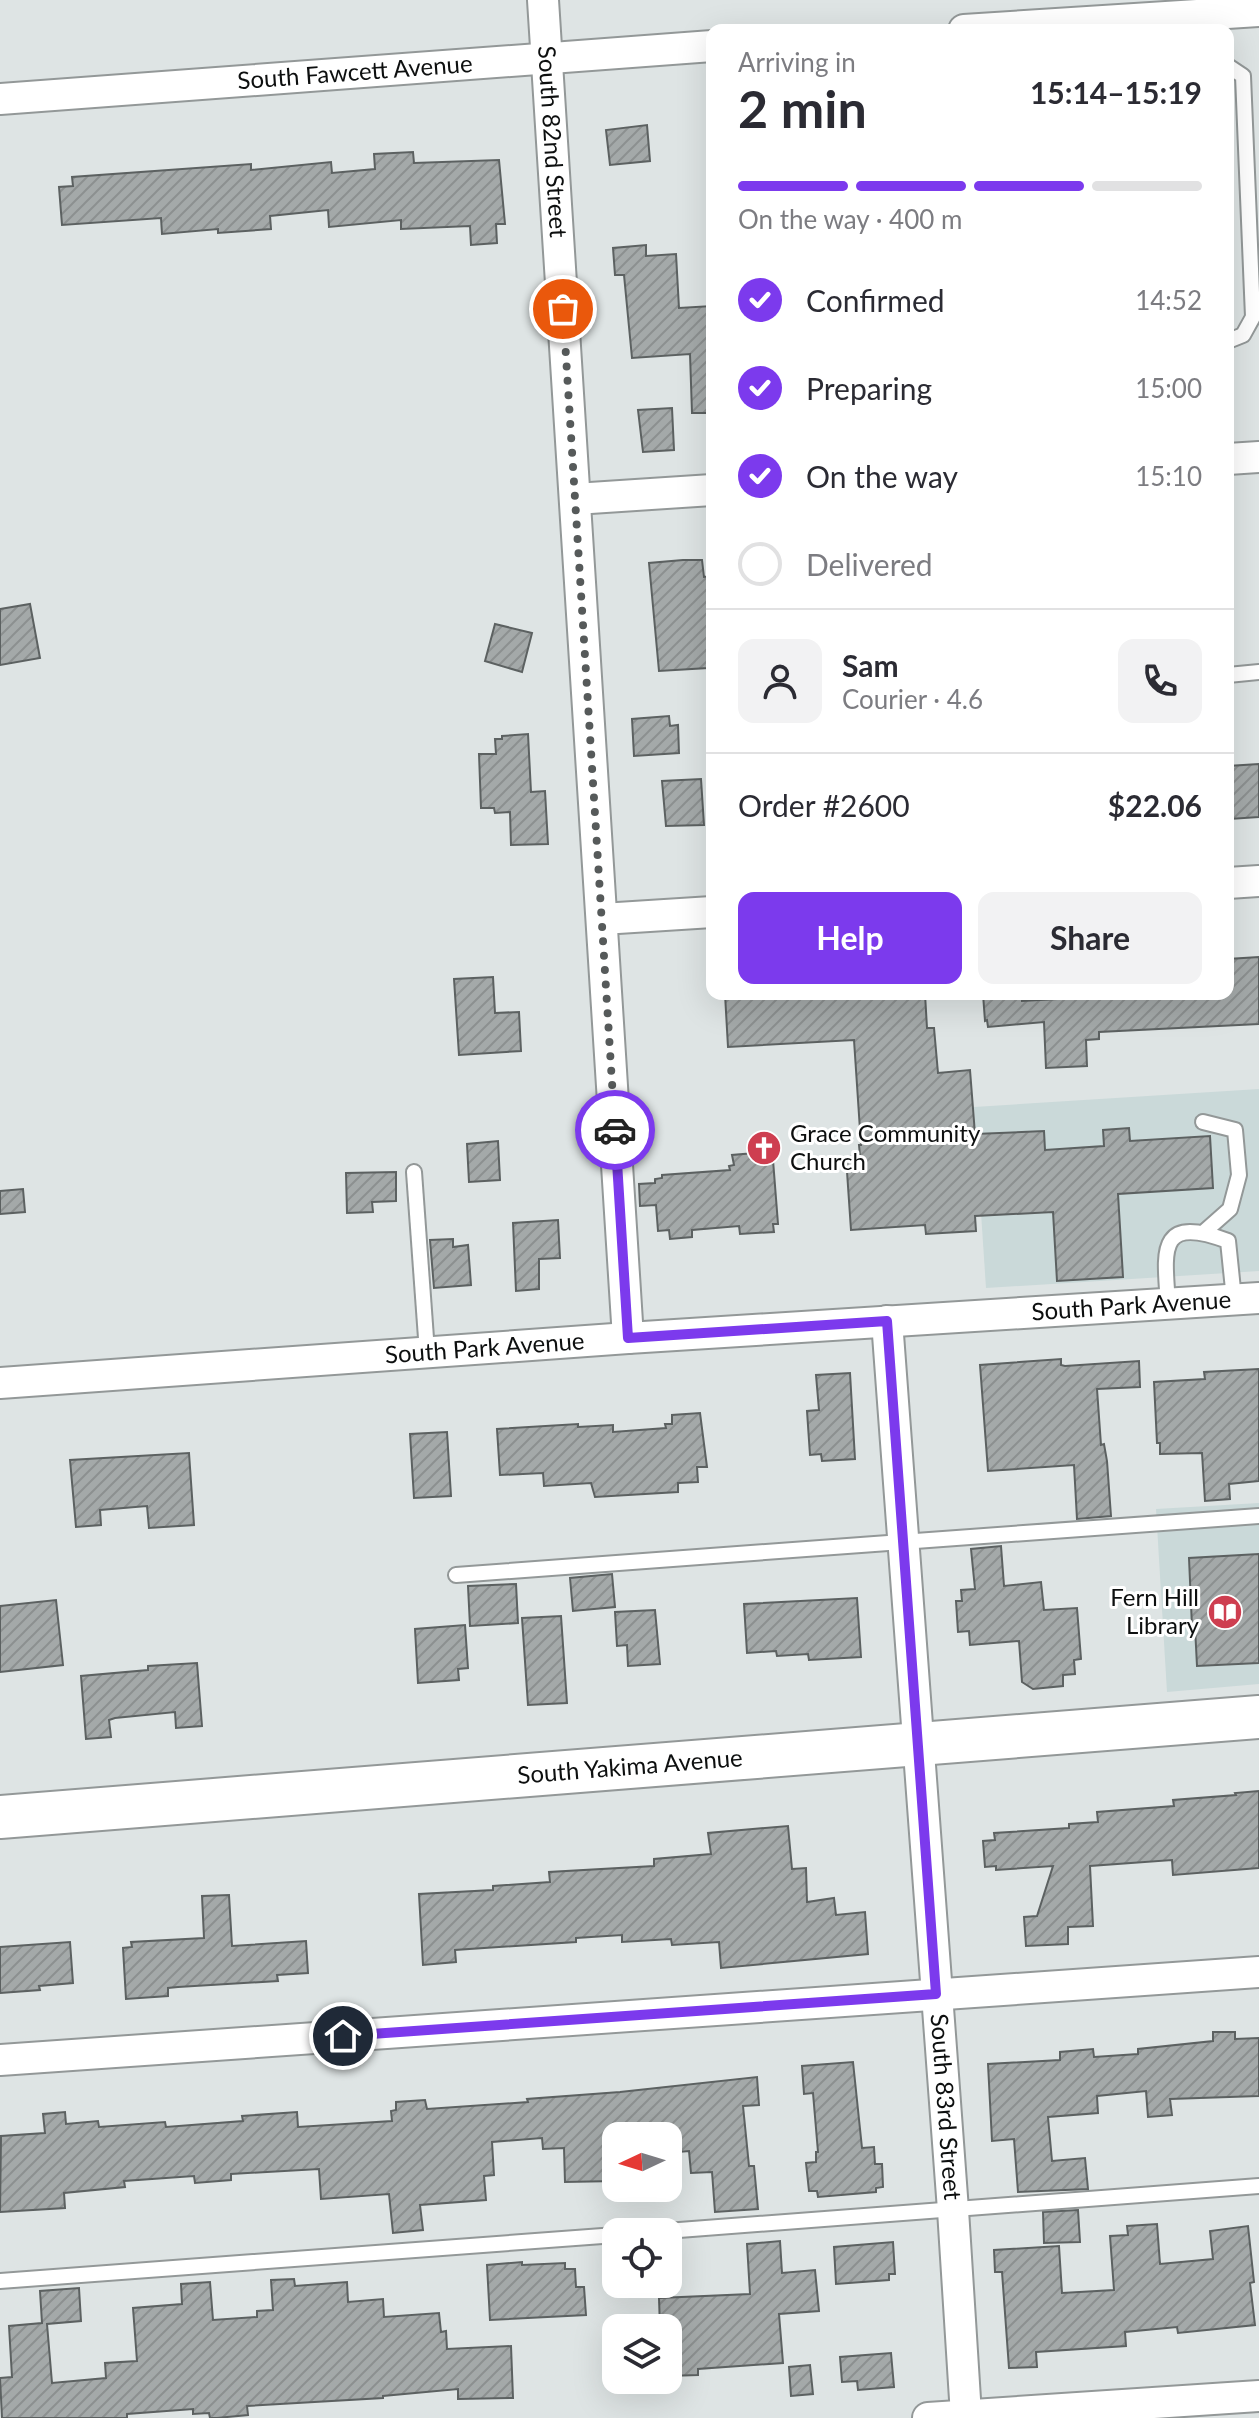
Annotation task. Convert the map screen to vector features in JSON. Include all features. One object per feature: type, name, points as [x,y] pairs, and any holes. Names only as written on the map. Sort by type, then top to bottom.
[{"type":"main road","name":"South Yakima Avenue","points":[[0,1817],[1259,1717]]},
{"type":"street","name":"South 82nd Street","points":[[543,0],[628,1338]]},
{"type":"street","points":[[1138,24],[1196,22],[1259,11]]},
{"type":"street","name":"South Fawcett Avenue","points":[[0,99],[706,46]]},
{"type":"street","points":[[1234,459],[1259,457]]},
{"type":"street","points":[[575,499],[706,490]]},
{"type":"street","points":[[1234,883],[1259,881]]},
{"type":"street","points":[[602,919],[706,912]]},
{"type":"street","name":"South Park Avenue","points":[[0,1383],[1246,1298]]},
{"type":"street","name":"South 83rd Street","points":[[887,1321],[966,2415]]},
{"type":"street","points":[[0,2060],[1259,1972]]},
{"type":"street","points":[[928,2418],[1259,2396]]},
{"type":"lane","points":[[1234,70],[1243,76],[1253,317],[1243,335],[1234,339]]},
{"type":"lane","points":[[1234,674],[1259,672]]},
{"type":"lane","points":[[1203,1122],[1235,1130],[1239,1175],[1230,1209],[1204,1232]]},
{"type":"lane","points":[[414,1172],[427,1352]]},
{"type":"lane","points":[[1168,1303],[1165,1263],[1168,1243],[1177,1234],[1204,1232],[1228,1241],[1246,1298]]},
{"type":"lane","points":[[456,1575],[1259,1516]]},
{"type":"lane","points":[[682,2230],[1259,2186]]},
{"type":"lane","points":[[0,2281],[602,2236]]},
{"type":"shaded area","points":[[1259,1089],[1259,1271],[986,1288],[974,1107]]},
{"type":"shaded area","points":[[1259,1503],[1259,1684],[1167,1692],[1156,1509]]},
{"type":"building","points":[[647,125],[650,161],[610,165],[606,130]]},
{"type":"building","points":[[413,152],[414,163],[499,160],[505,224],[496,224],[497,243],[471,245],[470,226],[401,229],[401,220],[329,227],[328,210],[270,216],[271,229],[218,233],[218,229],[162,234],[161,218],[62,225],[59,187],[73,186],[72,177],[251,164],[251,170],[331,162],[332,173],[375,169],[374,154]]},
{"type":"building","points":[[646,245],[646,256],[676,254],[679,308],[706,306],[706,413],[692,413],[690,354],[632,358],[624,275],[615,275],[613,248]]},
{"type":"building","points":[[672,408],[674,450],[643,452],[638,410]]},
{"type":"building","points":[[702,560],[706,577],[706,668],[659,671],[649,563]]},
{"type":"building","points":[[30,604],[40,658],[0,665],[0,609]]},
{"type":"building","points":[[495,624],[532,633],[522,672],[485,661]]},
{"type":"building","points":[[669,716],[670,726],[678,725],[679,753],[634,756],[632,719]]},
{"type":"building","points":[[528,734],[531,792],[545,791],[548,844],[511,845],[510,812],[495,813],[494,808],[481,808],[479,754],[496,754],[495,739],[502,739],[502,736]]},
{"type":"building","points":[[1259,764],[1259,817],[1234,819],[1234,766]]},
{"type":"building","points":[[701,779],[704,825],[666,826],[662,781]]},
{"type":"building","points":[[1259,957],[1259,1024],[1099,1032],[1099,1039],[1086,1040],[1087,1066],[1046,1068],[1044,1022],[988,1027],[985,1021],[983,1000],[1234,1000],[1234,959]]},
{"type":"building","points":[[493,977],[495,1013],[519,1012],[521,1051],[459,1055],[454,979]]},
{"type":"building","points":[[725,1000],[925,1000],[927,1028],[934,1028],[938,1073],[970,1070],[975,1134],[1044,1131],[1045,1150],[1104,1146],[1103,1130],[1129,1128],[1130,1141],[1210,1136],[1213,1188],[1118,1194],[1123,1277],[1057,1281],[1053,1212],[975,1216],[976,1231],[926,1234],[925,1225],[851,1230],[846,1157],[860,1156],[861,1145],[854,1040],[728,1047]]},
{"type":"building","points":[[498,1141],[500,1180],[469,1182],[467,1144]]},
{"type":"building","points":[[768,1152],[768,1160],[773,1160],[778,1224],[773,1224],[774,1232],[740,1234],[739,1226],[692,1230],[692,1237],[670,1239],[669,1230],[658,1231],[656,1205],[640,1206],[639,1184],[655,1183],[655,1179],[662,1178],[662,1175],[730,1170],[729,1166],[734,1165],[732,1155]]},
{"type":"building","points":[[396,1172],[396,1201],[372,1202],[373,1212],[347,1213],[346,1173]]},
{"type":"building","points":[[23,1189],[25,1212],[0,1214],[0,1191]]},
{"type":"building","points":[[558,1220],[560,1258],[539,1259],[539,1289],[516,1291],[513,1223]]},
{"type":"building","points":[[453,1239],[453,1247],[468,1245],[471,1285],[434,1288],[430,1240]]},
{"type":"building","points":[[1061,1359],[1061,1365],[1065,1366],[1139,1361],[1140,1387],[1097,1389],[1111,1516],[1077,1519],[1074,1465],[988,1471],[980,1365]]},
{"type":"building","points":[[1259,1369],[1259,1481],[1229,1484],[1230,1499],[1205,1501],[1202,1453],[1160,1454],[1154,1382],[1205,1379],[1204,1372]]},
{"type":"building","points":[[850,1373],[855,1459],[822,1461],[821,1454],[810,1455],[807,1411],[819,1410],[816,1375]]},
{"type":"building","points":[[700,1413],[707,1467],[697,1467],[698,1482],[678,1483],[678,1492],[595,1497],[591,1483],[544,1486],[543,1473],[500,1475],[497,1429],[578,1424],[578,1427],[613,1425],[613,1432],[666,1428],[665,1424],[672,1424],[672,1415]]},
{"type":"building","points":[[447,1432],[451,1496],[414,1498],[410,1434]]},
{"type":"building","points":[[189,1453],[194,1525],[149,1528],[147,1506],[100,1510],[101,1525],[76,1527],[70,1460]]},
{"type":"building","points":[[1001,1546],[1004,1586],[1041,1582],[1044,1610],[1077,1608],[1081,1659],[1074,1660],[1075,1674],[1063,1675],[1063,1686],[1033,1689],[1022,1682],[1019,1641],[970,1645],[969,1631],[958,1632],[956,1601],[962,1601],[961,1590],[975,1589],[971,1549]]},
{"type":"building","name":"Fern Hill Library","points":[[1259,1554],[1259,1663],[1197,1666],[1189,1558]]},
{"type":"building","points":[[612,1574],[615,1607],[573,1611],[570,1578]]},
{"type":"building","points":[[516,1584],[518,1623],[470,1626],[468,1586]]},
{"type":"building","points":[[857,1598],[861,1657],[809,1660],[808,1654],[777,1656],[776,1651],[747,1653],[744,1604]]},
{"type":"building","points":[[56,1600],[63,1665],[0,1672],[0,1606]]},
{"type":"building","points":[[655,1610],[660,1664],[628,1666],[627,1645],[617,1646],[615,1612]]},
{"type":"building","points":[[561,1616],[567,1703],[528,1705],[522,1618]]},
{"type":"building","points":[[465,1625],[468,1668],[458,1669],[459,1680],[418,1683],[415,1629]]},
{"type":"building","points":[[197,1663],[202,1726],[176,1728],[175,1712],[115,1718],[109,1720],[111,1737],[86,1739],[81,1676],[148,1670],[148,1666]]},
{"type":"building","points":[[1259,1791],[1259,1868],[1173,1875],[1172,1860],[1090,1866],[1093,1926],[1068,1927],[1068,1944],[1026,1946],[1024,1917],[1037,1916],[1053,1866],[996,1870],[996,1866],[985,1867],[983,1841],[995,1840],[994,1833],[1069,1828],[1069,1824],[1098,1822],[1097,1812],[1174,1806],[1173,1800]]},
{"type":"building","points":[[788,1826],[792,1869],[806,1868],[807,1902],[834,1898],[836,1915],[865,1912],[868,1954],[721,1968],[719,1942],[672,1945],[671,1939],[622,1942],[622,1935],[576,1938],[576,1942],[455,1950],[456,1962],[423,1965],[419,1894],[493,1890],[493,1886],[550,1882],[549,1872],[654,1866],[654,1859],[711,1854],[708,1833]]},
{"type":"building","points":[[229,1895],[232,1946],[306,1941],[308,1973],[277,1975],[278,1981],[168,1988],[168,1996],[126,1999],[123,1948],[132,1947],[131,1942],[204,1938],[202,1896]]},
{"type":"building","points":[[70,1942],[73,1983],[39,1986],[40,1990],[0,1993],[0,1947]]},
{"type":"building","points":[[1213,2032],[1235,2032],[1235,2039],[1259,2038],[1259,2096],[1170,2099],[1172,2115],[1148,2117],[1146,2091],[1097,2096],[1098,2113],[1048,2117],[1052,2161],[1085,2158],[1088,2189],[1018,2192],[1014,2139],[992,2141],[988,2064],[1060,2060],[1060,2052],[1093,2049],[1094,2057],[1138,2054],[1138,2049],[1213,2041]]},
{"type":"building","points":[[853,2062],[862,2148],[874,2147],[875,2164],[882,2164],[883,2187],[876,2188],[876,2192],[818,2197],[817,2191],[809,2191],[806,2163],[816,2162],[818,2152],[813,2093],[804,2094],[802,2066]]},
{"type":"building","points":[[757,2077],[759,2105],[743,2106],[749,2166],[754,2166],[758,2209],[715,2212],[712,2172],[691,2173],[689,2151],[682,2152],[682,2122],[602,2122],[602,2181],[565,2182],[564,2148],[543,2149],[542,2138],[492,2142],[494,2175],[484,2176],[486,2200],[420,2205],[423,2230],[393,2233],[389,2194],[321,2199],[319,2169],[231,2174],[231,2180],[195,2183],[194,2176],[124,2181],[125,2187],[64,2193],[65,2208],[0,2212],[1,2136],[45,2133],[43,2114],[65,2112],[66,2124],[98,2121],[99,2127],[165,2122],[166,2127],[243,2121],[242,2116],[297,2112],[298,2127],[392,2121],[391,2111],[396,2110],[396,2102],[425,2100],[427,2109]]},
{"type":"building","points":[[1078,2210],[1080,2242],[1044,2243],[1043,2212]]},
{"type":"building","points":[[1157,2224],[1160,2264],[1213,2259],[1210,2231],[1248,2226],[1255,2325],[1178,2333],[1177,2327],[1125,2332],[1126,2346],[1036,2352],[1037,2367],[1009,2368],[1002,2272],[995,2272],[994,2250],[1059,2246],[1062,2293],[1114,2290],[1110,2236],[1128,2235],[1127,2226]]},
{"type":"building","points":[[780,2241],[782,2273],[815,2270],[819,2311],[779,2314],[783,2363],[698,2369],[698,2375],[682,2376],[682,2314],[660,2314],[659,2298],[750,2294],[747,2244]]},
{"type":"building","points":[[893,2242],[895,2274],[889,2274],[889,2280],[836,2284],[834,2247]]},
{"type":"building","points":[[522,2262],[522,2265],[565,2263],[565,2269],[575,2269],[576,2287],[584,2287],[586,2315],[490,2320],[487,2265]]},
{"type":"building","points":[[294,2279],[295,2286],[347,2282],[348,2302],[383,2299],[384,2317],[439,2313],[441,2332],[446,2331],[447,2349],[511,2346],[513,2398],[458,2399],[458,2389],[383,2398],[247,2406],[248,2415],[217,2418],[210,2418],[209,2413],[193,2414],[193,2409],[127,2414],[127,2418],[2,2418],[0,2378],[12,2377],[9,2326],[42,2323],[40,2291],[79,2288],[81,2321],[47,2324],[52,2383],[106,2378],[105,2363],[137,2361],[133,2308],[182,2304],[181,2284],[210,2282],[213,2320],[257,2317],[257,2311],[273,2310],[271,2280]]},
{"type":"building","points":[[891,2353],[894,2387],[858,2390],[857,2381],[842,2382],[840,2357]]},
{"type":"building","points":[[810,2365],[813,2394],[791,2396],[789,2367]]},
{"type":"way so far","points":[[563,309],[615,1130]]},
{"type":"place","name":"Grace Community Church","points":[[764,1148]]},
{"type":"place","name":"Fern Hill Library","points":[[1225,1612]]},
{"type":"route","points":[[343,2036],[936,1994],[887,1321],[628,1338],[615,1130]]}]
